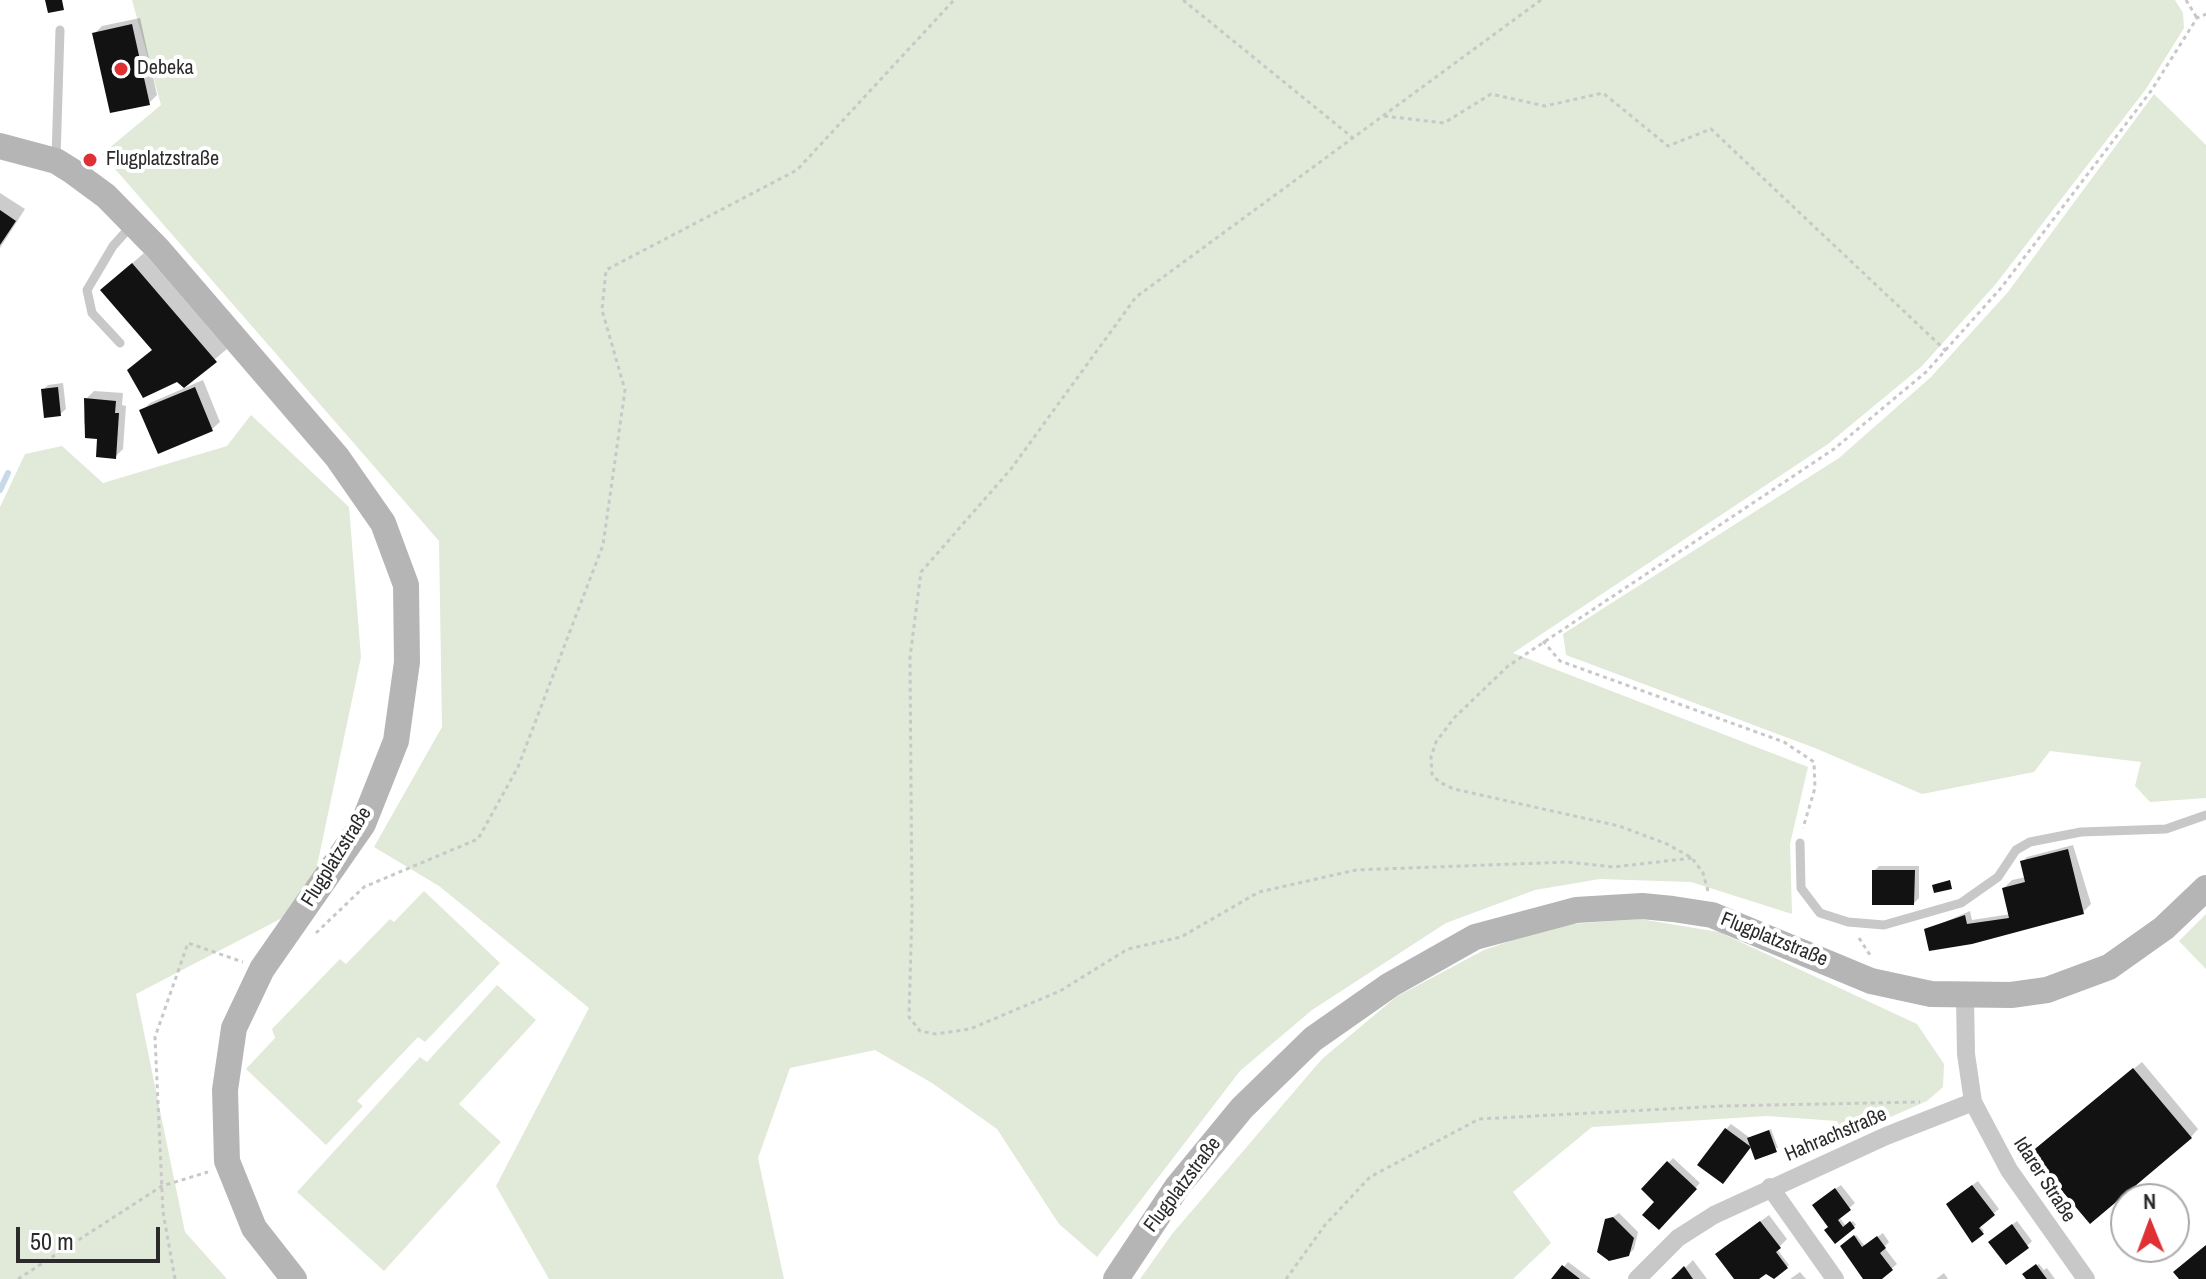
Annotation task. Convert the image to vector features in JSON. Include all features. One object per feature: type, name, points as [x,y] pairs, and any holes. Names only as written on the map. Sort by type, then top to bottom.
[{"type":"street","name":"Flugplatzstraße","points":[[0,146],[56,161],[106,196],[133,223],[337,457],[383,523],[406,585],[407,662],[396,741],[363,824],[262,969],[234,1028],[225,1090],[229,1166],[254,1228],[294,1279]]},
{"type":"street","name":"Flugplatzstraße","points":[[1116,1279],[1177,1187],[1242,1108],[1313,1039],[1390,985],[1475,937],[1549,914],[1642,906],[1712,915],[1871,981],[1931,994],[1965,997],[2047,990],[2109,967],[2164,928],[2206,888]]},
{"type":"street","points":[[1965,997],[1966,1054],[1973,1102]]},
{"type":"street","name":"Hahrachstraße","points":[[1637,1279],[1678,1238],[1714,1215],[1770,1187],[1973,1102]]},
{"type":"street","name":"Idarer Straße","points":[[1973,1102],[2009,1170],[2086,1279]]},
{"type":"street","points":[[1770,1187],[1835,1279]]},
{"type":"lane","points":[[56,161],[60,30]]},
{"type":"lane","points":[[120,343],[92,313],[87,290],[113,246],[133,223]]},
{"type":"lane","points":[[1800,843],[1801,888],[1820,913],[1848,922],[1884,925],[1961,903],[1998,877],[2016,850],[2030,842],[2081,832],[2166,829],[2206,815]]},
{"type":"path","points":[[308,941],[364,887],[478,839],[518,767],[603,545],[625,390],[602,310],[606,270],[797,170],[954,0]]},
{"type":"path","points":[[1183,0],[1353,138]]},
{"type":"path","points":[[1541,0],[1136,297],[1011,469],[921,572],[910,657],[912,910],[909,1017],[920,1031],[936,1034],[970,1029],[1060,991],[1128,949],[1181,937],[1259,892],[1356,870],[1567,862],[1614,867],[1692,858]]},
{"type":"path","points":[[2186,0],[2197,18]]},
{"type":"path","points":[[1712,915],[1703,873],[1692,858],[1619,826],[1454,789],[1432,774],[1431,757],[1436,742],[1454,718],[1508,666],[1834,449],[1946,351],[2001,288],[2141,103],[2197,18],[2206,14]]},
{"type":"path","points":[[1384,116],[1444,123],[1491,94],[1545,106],[1603,93],[1668,146],[1711,129],[1946,351]]},
{"type":"path","points":[[1543,641],[1560,661],[1784,742],[1814,762],[1815,788],[1800,843]]},
{"type":"path","points":[[175,1279],[162,1186],[155,1037],[188,943],[262,969]]},
{"type":"path","points":[[1286,1279],[1325,1225],[1370,1177],[1479,1119],[1722,1106],[1919,1102],[1945,1113]]},
{"type":"path","points":[[18,1279],[162,1186],[229,1166]]},
{"type":"green space","points":[[132,0],[2175,0],[2183,13],[2184,28],[2146,89],[1995,285],[1921,367],[1828,444],[1513,653],[1808,767],[1790,844],[1792,914],[1691,882],[1600,879],[1535,890],[1446,923],[1312,1010],[1240,1071],[1097,1257],[1059,1224],[997,1129],[932,1083],[875,1050],[790,1068],[758,1158],[784,1279],[549,1279],[496,1186],[589,1008],[439,886],[374,847],[442,727],[439,541],[102,154],[161,105]]},
{"type":"green space","points":[[2154,94],[2206,145],[2206,798],[2150,802],[2135,786],[2141,762],[2050,751],[2034,772],[1922,794],[1815,748],[1566,655],[1563,634],[1839,458],[1931,377],[2008,292]]},
{"type":"green space","points":[[251,415],[349,507],[361,657],[309,904],[136,994],[185,1232],[227,1279],[0,1279],[0,507],[25,454],[62,446],[103,483],[227,446]]},
{"type":"green space","points":[[424,891],[500,963],[425,1042],[418,1037],[357,1101],[363,1106],[326,1145],[246,1069],[275,1038],[272,1029],[340,959],[346,964],[390,919],[394,922]]},
{"type":"green space","points":[[2206,914],[2206,969],[2179,941]]},
{"type":"green space","points":[[1640,919],[1719,932],[1917,1024],[1944,1064],[1943,1087],[1927,1101],[1845,1137],[1837,1121],[1767,1116],[1592,1127],[1513,1192],[1551,1243],[1513,1279],[1140,1279],[1172,1234],[1322,1059],[1396,997],[1484,950],[1557,925]]},
{"type":"green space","points":[[497,985],[536,1020],[459,1104],[501,1142],[384,1271],[297,1192],[420,1057],[427,1062]]},
{"type":"building","points":[[45,0],[62,0],[64,10],[48,13]]},
{"type":"building","name":"Debeka","points":[[132,24],[150,105],[110,113],[92,33]]},
{"type":"building","points":[[0,210],[16,221],[0,245]]},
{"type":"building","points":[[132,263],[217,362],[184,388],[177,382],[143,398],[127,370],[152,350],[100,290]]},
{"type":"building","points":[[58,387],[61,416],[44,418],[41,389]]},
{"type":"building","points":[[195,387],[213,431],[158,454],[139,410]]},
{"type":"building","points":[[84,398],[116,401],[115,413],[119,413],[116,459],[96,457],[97,439],[85,438]]},
{"type":"building","points":[[2068,849],[2084,914],[1972,944],[1929,951],[1924,929],[1965,915],[1967,924],[2009,918],[2002,888],[2025,882],[2020,861]]},
{"type":"building","points":[[1872,870],[1915,870],[1914,905],[1872,905]]},
{"type":"building","points":[[1950,880],[1952,889],[1934,893],[1932,885]]},
{"type":"building","points":[[2133,1068],[2192,1138],[2139,1183],[2110,1183],[2110,1207],[2090,1224],[2030,1153]]},
{"type":"building","points":[[1725,1128],[1751,1147],[1723,1184],[1697,1165]]},
{"type":"building","points":[[1769,1130],[1777,1152],[1755,1160],[1747,1138]]},
{"type":"building","points":[[1667,1161],[1697,1189],[1659,1230],[1642,1215],[1654,1202],[1641,1189]]},
{"type":"building","points":[[1972,1185],[1995,1215],[1979,1228],[1984,1234],[1972,1243],[1946,1204]]},
{"type":"building","points":[[1835,1188],[1851,1210],[1838,1220],[1843,1227],[1850,1221],[1855,1228],[1835,1244],[1824,1230],[1828,1227],[1812,1205]]},
{"type":"building","points":[[1613,1217],[1634,1238],[1629,1256],[1609,1261],[1597,1252],[1605,1219]]},
{"type":"building","points":[[1760,1221],[1781,1248],[1776,1252],[1788,1268],[1774,1279],[1766,1274],[1759,1279],[1734,1279],[1715,1254]]},
{"type":"building","points":[[2012,1224],[2029,1248],[2006,1265],[1988,1242]]},
{"type":"building","points":[[1854,1235],[1862,1247],[1877,1236],[1886,1248],[1880,1253],[1893,1270],[1882,1279],[1863,1279],[1840,1246]]},
{"type":"building","points":[[2206,1245],[2206,1279],[2179,1279],[2173,1272],[2184,1263],[2190,1263],[2190,1258]]},
{"type":"building","points":[[2036,1264],[2047,1279],[2026,1279],[2022,1274]]},
{"type":"building","points":[[1562,1265],[1580,1279],[1551,1279]]},
{"type":"building","points":[[1684,1266],[1693,1279],[1671,1279]]},
{"type":"waterway","points":[[0,490],[8,473]]},
{"type":"place","name":"Debeka","points":[[121,69]]},
{"type":"place","name":"Flugplatzstraße","points":[[90,160]]}]
